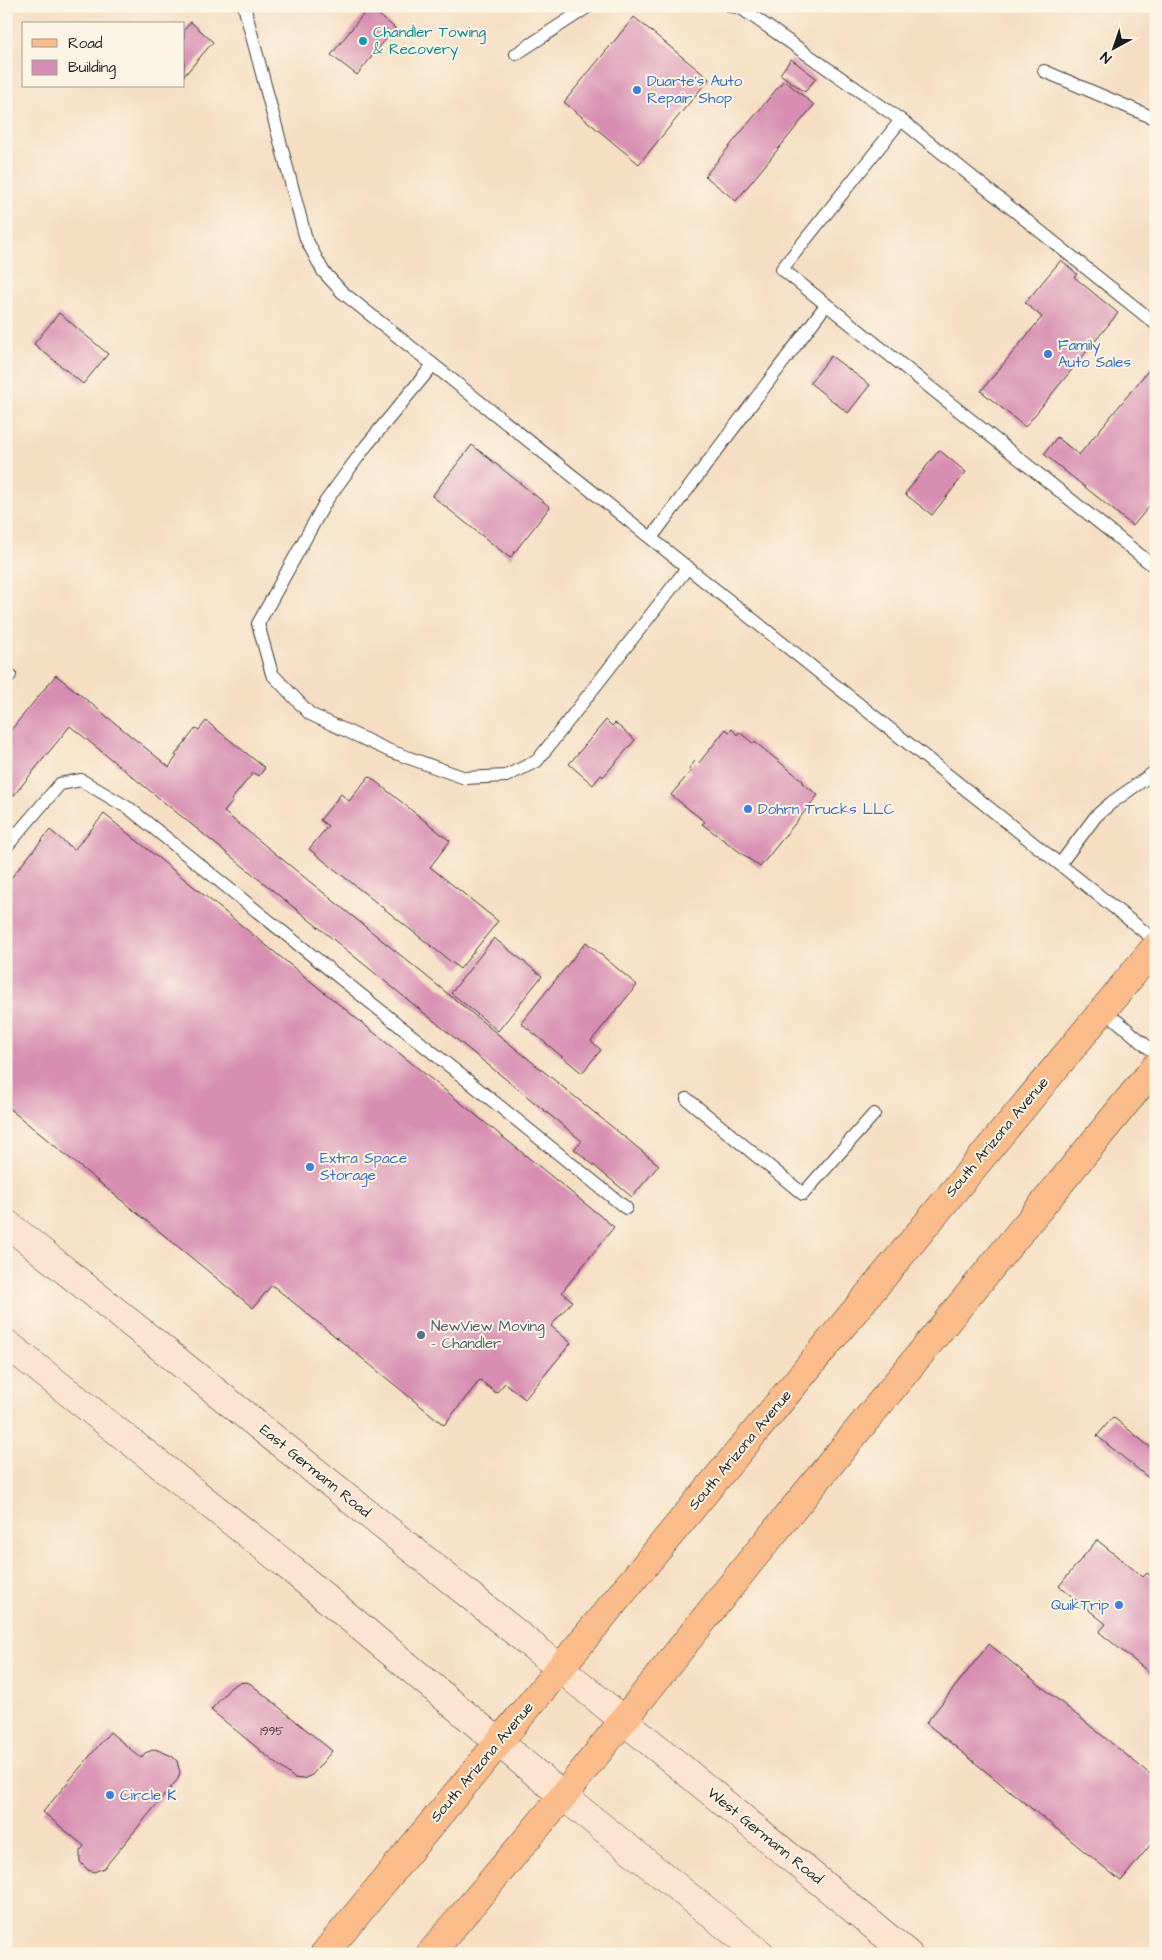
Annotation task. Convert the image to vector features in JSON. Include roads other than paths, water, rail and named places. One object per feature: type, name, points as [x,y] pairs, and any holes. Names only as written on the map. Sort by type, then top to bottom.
[{"type":"main road","name":"South Arizona Avenue","points":[[324,1954],[1156,946]]},
{"type":"main road","points":[[430,1954],[563,1796],[622,1720],[1156,1066]]},
{"type":"main road","name":"East Germann Road","points":[[6,1224],[560,1668],[622,1720]]},
{"type":"main road","points":[[6,1343],[284,1563],[563,1796],[760,1954]]},
{"type":"main road","name":"West Germann Road","points":[[622,1720],[908,1954]]},
{"type":"lane","points":[[244,6],[306,239],[323,271],[342,292],[1156,941]]},
{"type":"lane","points":[[516,54],[589,6]]},
{"type":"lane","points":[[731,6],[741,8],[901,120],[1156,324]]},
{"type":"lane","points":[[1044,71],[1156,119]]},
{"type":"lane","points":[[901,120],[782,269],[1156,568]]},
{"type":"lane","points":[[651,538],[826,305]]},
{"type":"lane","points":[[433,365],[366,446],[326,502],[258,624],[272,674],[310,714],[390,751],[465,778],[506,776],[537,761],[688,567]]},
{"type":"lane","points":[[1060,864],[1096,816],[1156,771]]},
{"type":"lane","points":[[6,847],[60,784],[80,780],[130,809],[626,1208]]},
{"type":"lane","points":[[1103,1009],[1156,1054]]},
{"type":"lane","points":[[687,1099],[803,1194],[874,1114]]},
{"type":"place","name":"Chandler Towing & Recovery","points":[[363,41]]},
{"type":"place","name":"Duarte's Auto Repair Shop","points":[[637,90]]},
{"type":"place","name":"Family Auto Sales","points":[[1048,354]]},
{"type":"place","name":"Dohrn Trucks LLC","points":[[748,809]]},
{"type":"place","name":"Extra Space Storage","points":[[310,1167]]},
{"type":"place","name":"NewView Moving - Chandler","points":[[421,1335]]},
{"type":"place","name":"QuikTrip","points":[[1119,1605]]},
{"type":"place","name":"Circle K","points":[[110,1795]]}]
